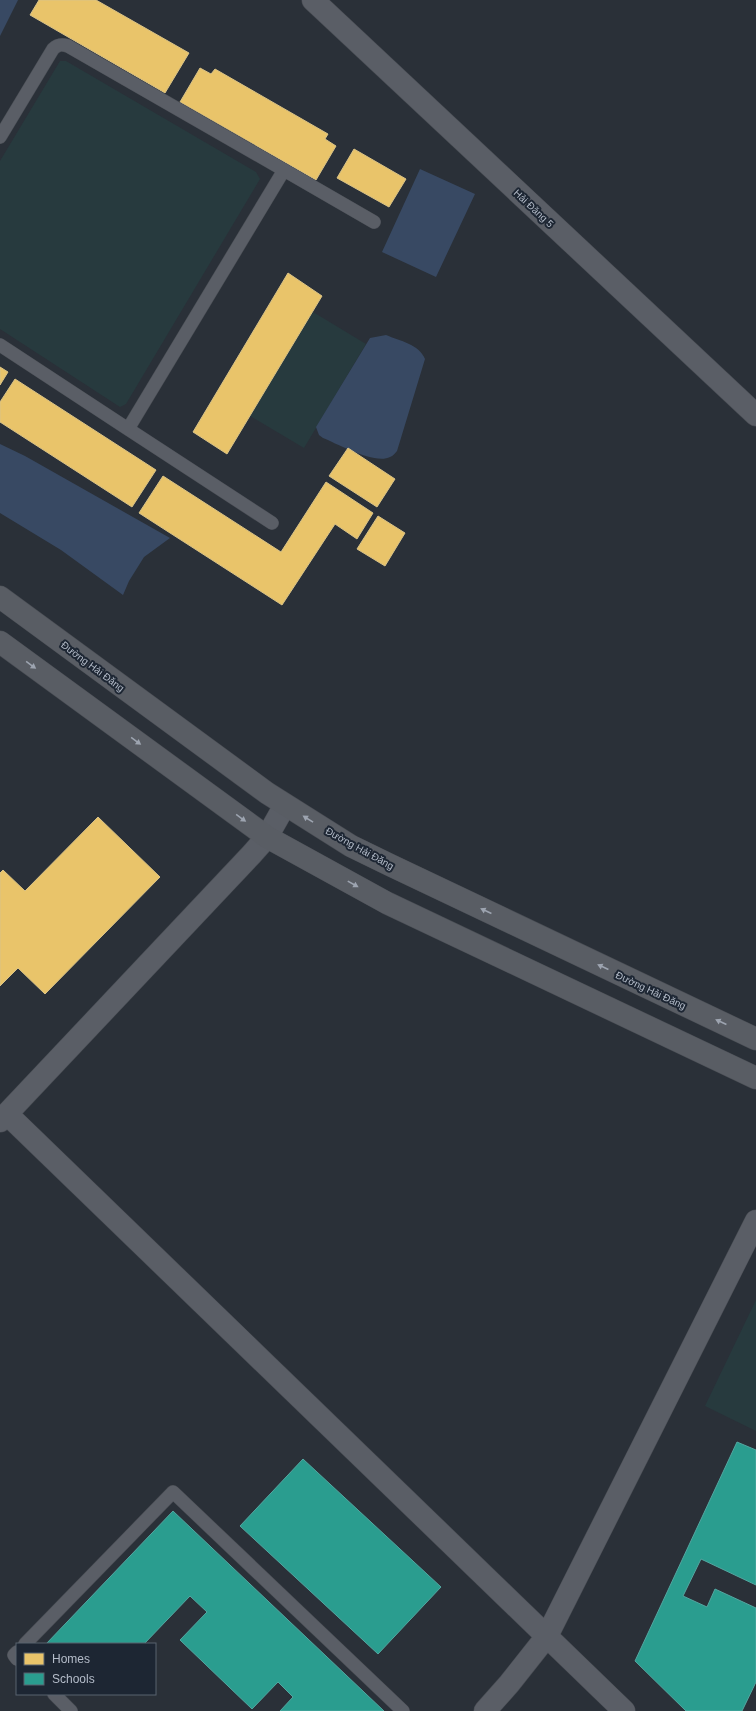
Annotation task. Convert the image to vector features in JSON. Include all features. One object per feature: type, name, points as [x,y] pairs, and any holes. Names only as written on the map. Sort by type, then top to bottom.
[{"type":"street","name":"Hải Đăng 5","points":[[313,0],[756,415]]},
{"type":"street","name":"Đường Hải Đăng","points":[[0,597],[213,754],[285,805],[352,846],[756,1039]]},
{"type":"street","points":[[0,642],[267,837],[387,903],[756,1078]]},
{"type":"street","points":[[285,805],[267,837],[3,1118],[624,1711]]},
{"type":"street","points":[[485,1711],[509,1684],[547,1636],[756,1221]]},
{"type":"lane","points":[[0,137],[53,49],[57,45],[62,44],[68,46],[374,222]]},
{"type":"lane","points":[[128,429],[284,170]]},
{"type":"lane","points":[[0,345],[272,523]]},
{"type":"lane","points":[[26,1643],[173,1492],[403,1711]]},
{"type":"lane","points":[[55,1695],[71,1711]]},
{"type":"green space","points":[[60,61],[66,61],[256,172],[260,179],[126,404],[120,407],[0,329],[0,161]]},
{"type":"green space","points":[[313,312],[366,344],[304,448],[250,416]]},
{"type":"green space","points":[[756,1300],[756,1431],[705,1406]]},
{"type":"water","points":[[0,0],[18,0],[0,36]]},
{"type":"water","points":[[420,169],[475,194],[436,277],[382,252]]},
{"type":"water","points":[[386,335],[414,346],[425,359],[397,451],[391,457],[383,459],[356,453],[323,438],[319,435],[316,427],[370,338]]},
{"type":"water","points":[[0,444],[25,456],[170,538],[144,557],[129,581],[123,595],[61,550],[0,513]]},
{"type":"building: Homes","points":[[39,0],[96,0],[189,53],[165,93],[30,15]]},
{"type":"building: Homes","points":[[200,68],[211,74],[215,69],[328,134],[325,139],[336,146],[316,180],[180,102]]},
{"type":"building: Homes","points":[[354,149],[406,179],[389,207],[337,178]]},
{"type":"building: Homes","points":[[288,273],[322,296],[227,454],[193,432]]},
{"type":"building: Homes","points":[[0,367],[8,372],[0,385]]},
{"type":"building: Homes","points":[[15,379],[156,470],[132,507],[0,422],[0,402]]},
{"type":"building: Homes","points":[[348,448],[395,479],[377,507],[329,476]]},
{"type":"building: Homes","points":[[163,476],[281,552],[326,482],[373,513],[357,539],[335,524],[282,605],[139,513]]},
{"type":"building: Homes","points":[[378,516],[405,533],[385,566],[357,549]]},
{"type":"building: Homes","points":[[98,817],[160,877],[45,994],[18,968],[0,986],[0,873],[3,870],[25,891]]},
{"type":"building: Schools","points":[[737,1442],[756,1450],[756,1585],[701,1559],[683,1596],[707,1607],[715,1589],[756,1608],[756,1682],[742,1711],[686,1711],[635,1661]]},
{"type":"building: Schools","points":[[303,1459],[441,1587],[378,1654],[240,1526]]},
{"type":"building: Schools","points":[[173,1511],[384,1711],[280,1711],[293,1697],[278,1682],[252,1709],[180,1640],[207,1612],[190,1596],[145,1643],[47,1643]]}]
